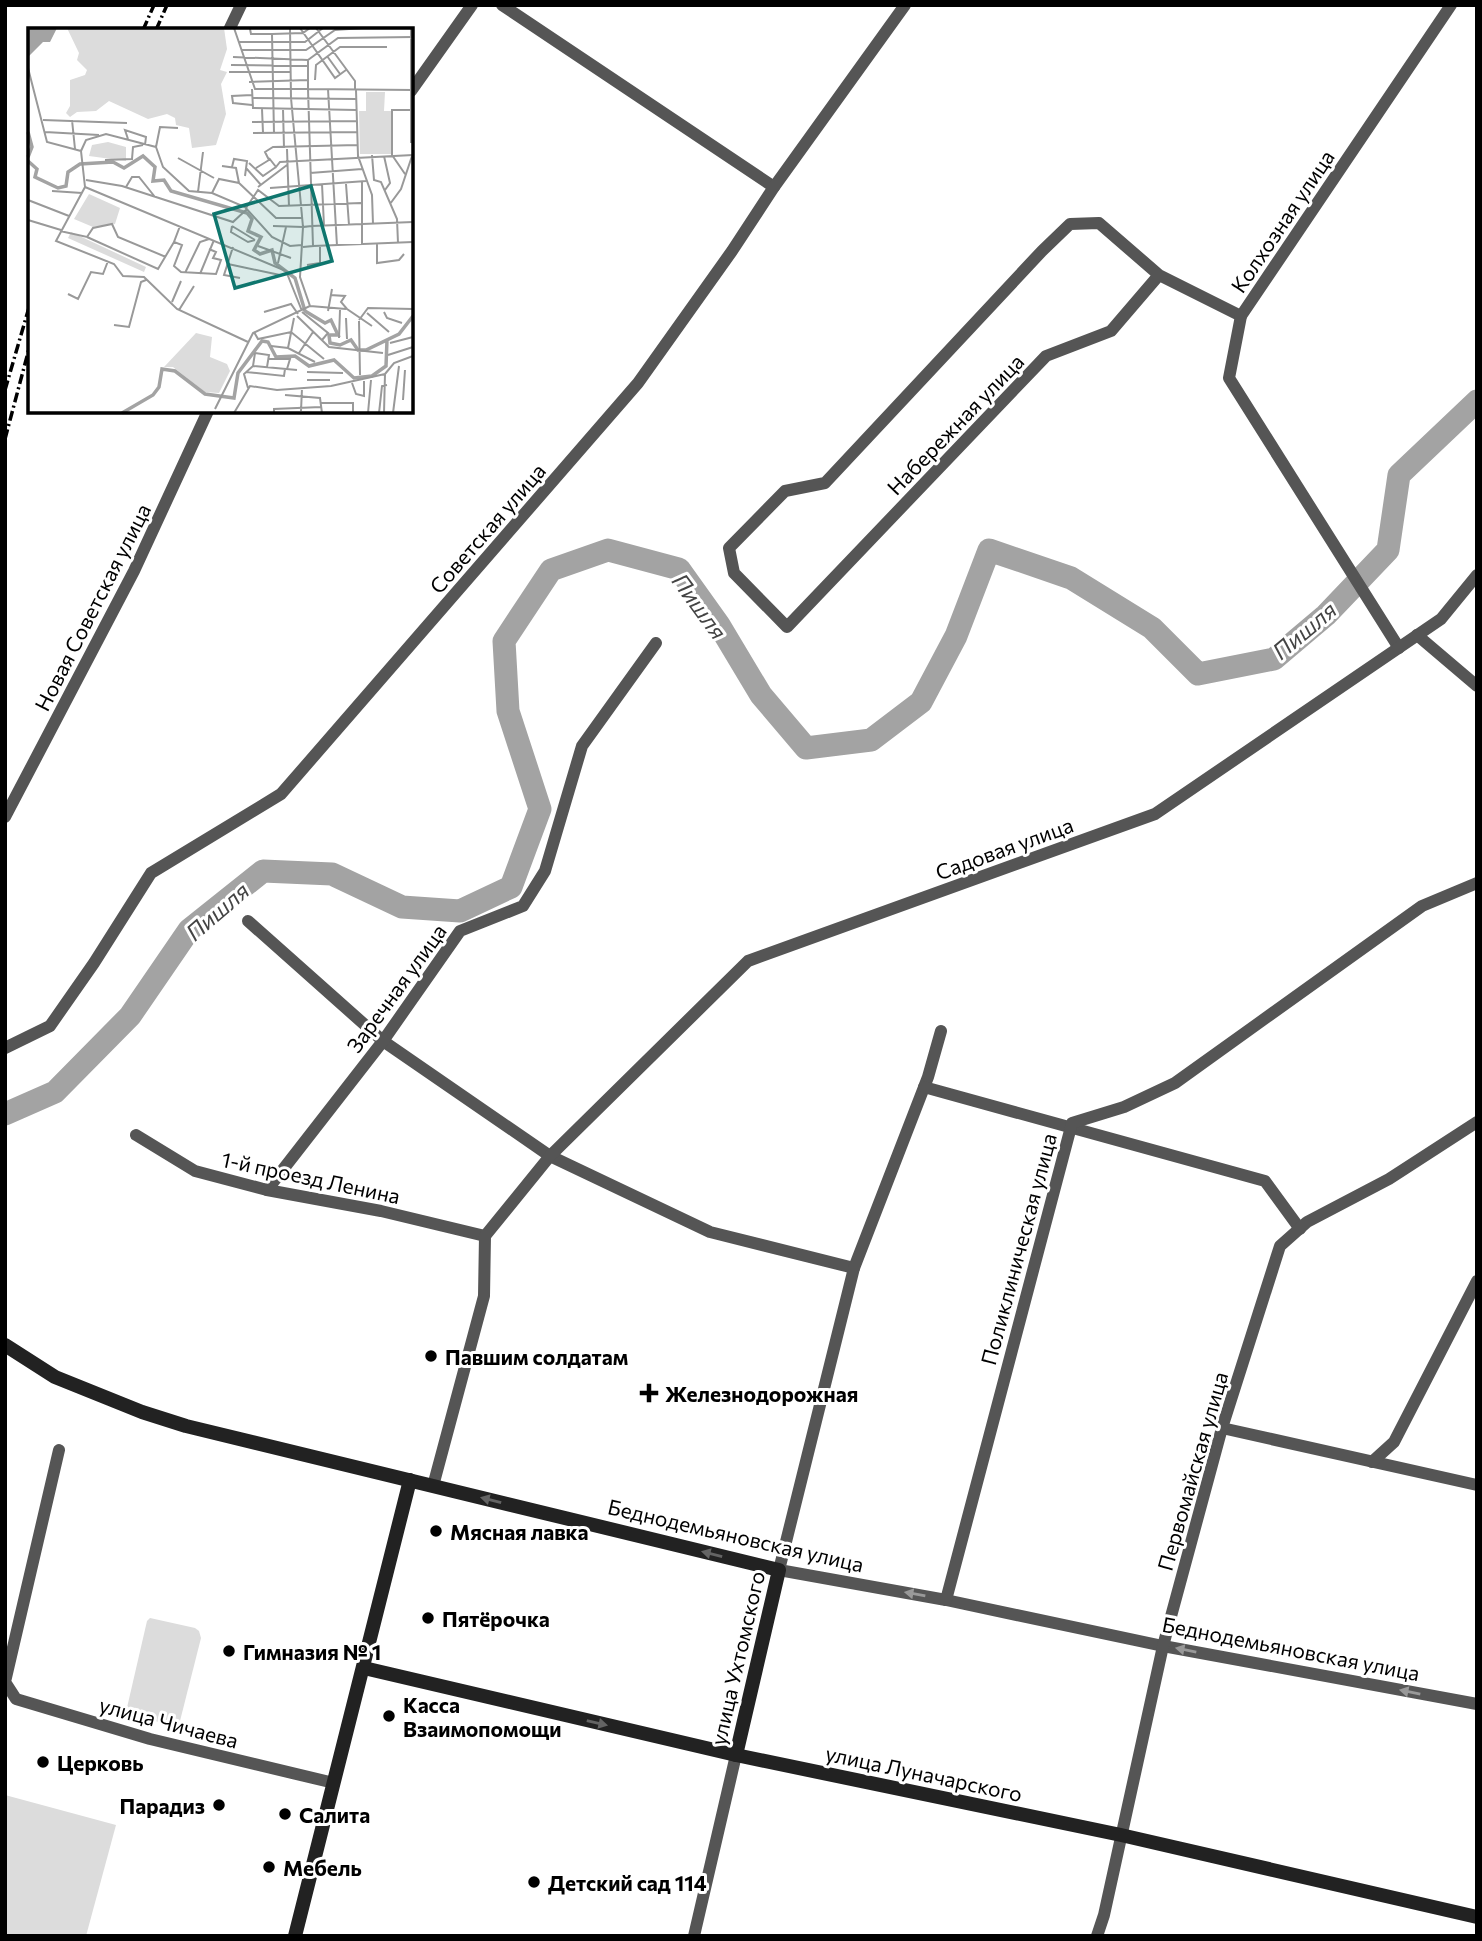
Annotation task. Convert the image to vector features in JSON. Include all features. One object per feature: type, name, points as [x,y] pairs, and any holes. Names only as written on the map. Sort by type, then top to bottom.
[{"type":"main road","name":"Беднодемьяновская улица","points":[[5,1345],[55,1377],[142,1412],[186,1426],[779,1570]]},
{"type":"main road","points":[[295,1936],[410,1480]]},
{"type":"main road","name":"улица Ухтомского","points":[[736,1755],[779,1570]]},
{"type":"main road","name":"улица Луначарского","points":[[364,1668],[736,1755],[1121,1835],[1477,1917]]},
{"type":"street","points":[[230,28],[241,5]]},
{"type":"street","points":[[413,88],[472,5]]},
{"type":"street","points":[[502,5],[774,187]]},
{"type":"street","name":"Советская улица","points":[[5,1048],[50,1026],[151,873],[281,794],[620,404],[638,383],[905,5]]},
{"type":"street","name":"Колхозная улица","points":[[1399,648],[1229,378],[1241,317],[1451,5]]},
{"type":"street","name":"Набережная улица","points":[[1099,223],[1159,275],[1111,331],[1046,356],[787,627],[734,573],[729,548],[785,491],[825,483],[1070,224],[1099,223]]},
{"type":"street","points":[[1159,275],[1241,317]]},
{"type":"street","name":"Новая Советская улица","points":[[5,817],[134,570],[207,413]]},
{"type":"street","name":"Садовая улица","points":[[485,1236],[550,1156],[748,961],[1156,814],[1441,619],[1477,575]]},
{"type":"street","points":[[1417,635],[1477,686]]},
{"type":"street","name":"Заречная улица","points":[[267,1190],[383,1041],[460,931],[523,906],[545,871],[582,746],[656,642]]},
{"type":"street","name":"Поликлиническая улица","points":[[946,1600],[1072,1123],[1124,1107],[1175,1083],[1422,906],[1477,883]]},
{"type":"street","points":[[248,921],[383,1041],[550,1156],[710,1232],[854,1268]]},
{"type":"street","name":"улица Ухтомского","points":[[779,1570],[854,1268],[924,1087],[941,1031]]},
{"type":"street","points":[[924,1087],[1265,1181],[1300,1229]]},
{"type":"street","name":"Первомайская улица","points":[[1097,1936],[1163,1646],[1222,1428],[1280,1246],[1307,1222],[1389,1179],[1477,1122]]},
{"type":"street","name":"1-й проезд Ленина","points":[[136,1135],[195,1171],[267,1190],[382,1211],[485,1236]]},
{"type":"street","points":[[433,1486],[484,1296],[485,1236]]},
{"type":"street","points":[[1372,1462],[1394,1442],[1477,1281]]},
{"type":"street","points":[[1222,1428],[1477,1485]]},
{"type":"street","points":[[5,1682],[59,1450]]},
{"type":"street","name":"Беднодемьяновская улица","points":[[779,1570],[946,1600],[1163,1646],[1477,1704]]},
{"type":"street","name":"улица Чичаева","points":[[5,1682],[16,1699],[150,1740],[334,1783]]},
{"type":"street","name":"улица Ухтомского","points":[[694,1936],[736,1755]]},
{"type":"shaded area","points":[[150,1618],[195,1628],[201,1638],[177,1726],[126,1712],[147,1621]]},
{"type":"shaded area","points":[[5,1795],[116,1825],[86,1936],[5,1936]]},
{"type":"waterway","name":"Пишля","points":[[5,1114],[55,1092],[130,1016],[189,930],[263,871],[332,874],[402,907],[460,911],[511,887],[540,809],[508,711],[504,641],[551,570],[608,550],[679,569],[719,625],[761,695],[806,748],[871,740],[921,702],[956,636],[989,550],[1071,578],[1152,628],[1198,674],[1274,659],[1326,615],[1388,550],[1399,475],[1477,401]]},
{"type":"railway","points":[[144,28],[154,5]]},
{"type":"railway","points":[[157,28],[167,5]]},
{"type":"railway","points":[[5,390],[28,311]]},
{"type":"railway","points":[[5,439],[28,353]]},
{"type":"place","name":"Павшим солдатам","points":[[431,1356]]},
{"type":"place","name":"Железнодорожная","points":[[649,1393]]},
{"type":"place","name":"Мясная лавка","points":[[436,1531]]},
{"type":"place","name":"Пятёрочка","points":[[428,1618]]},
{"type":"place","name":"Гимназия № 1","points":[[229,1651]]},
{"type":"place","name":"Касса Взаимопомощи","points":[[389,1716]]},
{"type":"place","name":"Церковь","points":[[43,1762]]},
{"type":"place","name":"Парадиз","points":[[219,1805]]},
{"type":"place","name":"Салита","points":[[285,1814]]},
{"type":"place","name":"Мебель","points":[[269,1867]]},
{"type":"place","name":"Детский сад 114","points":[[534,1882]]}]
